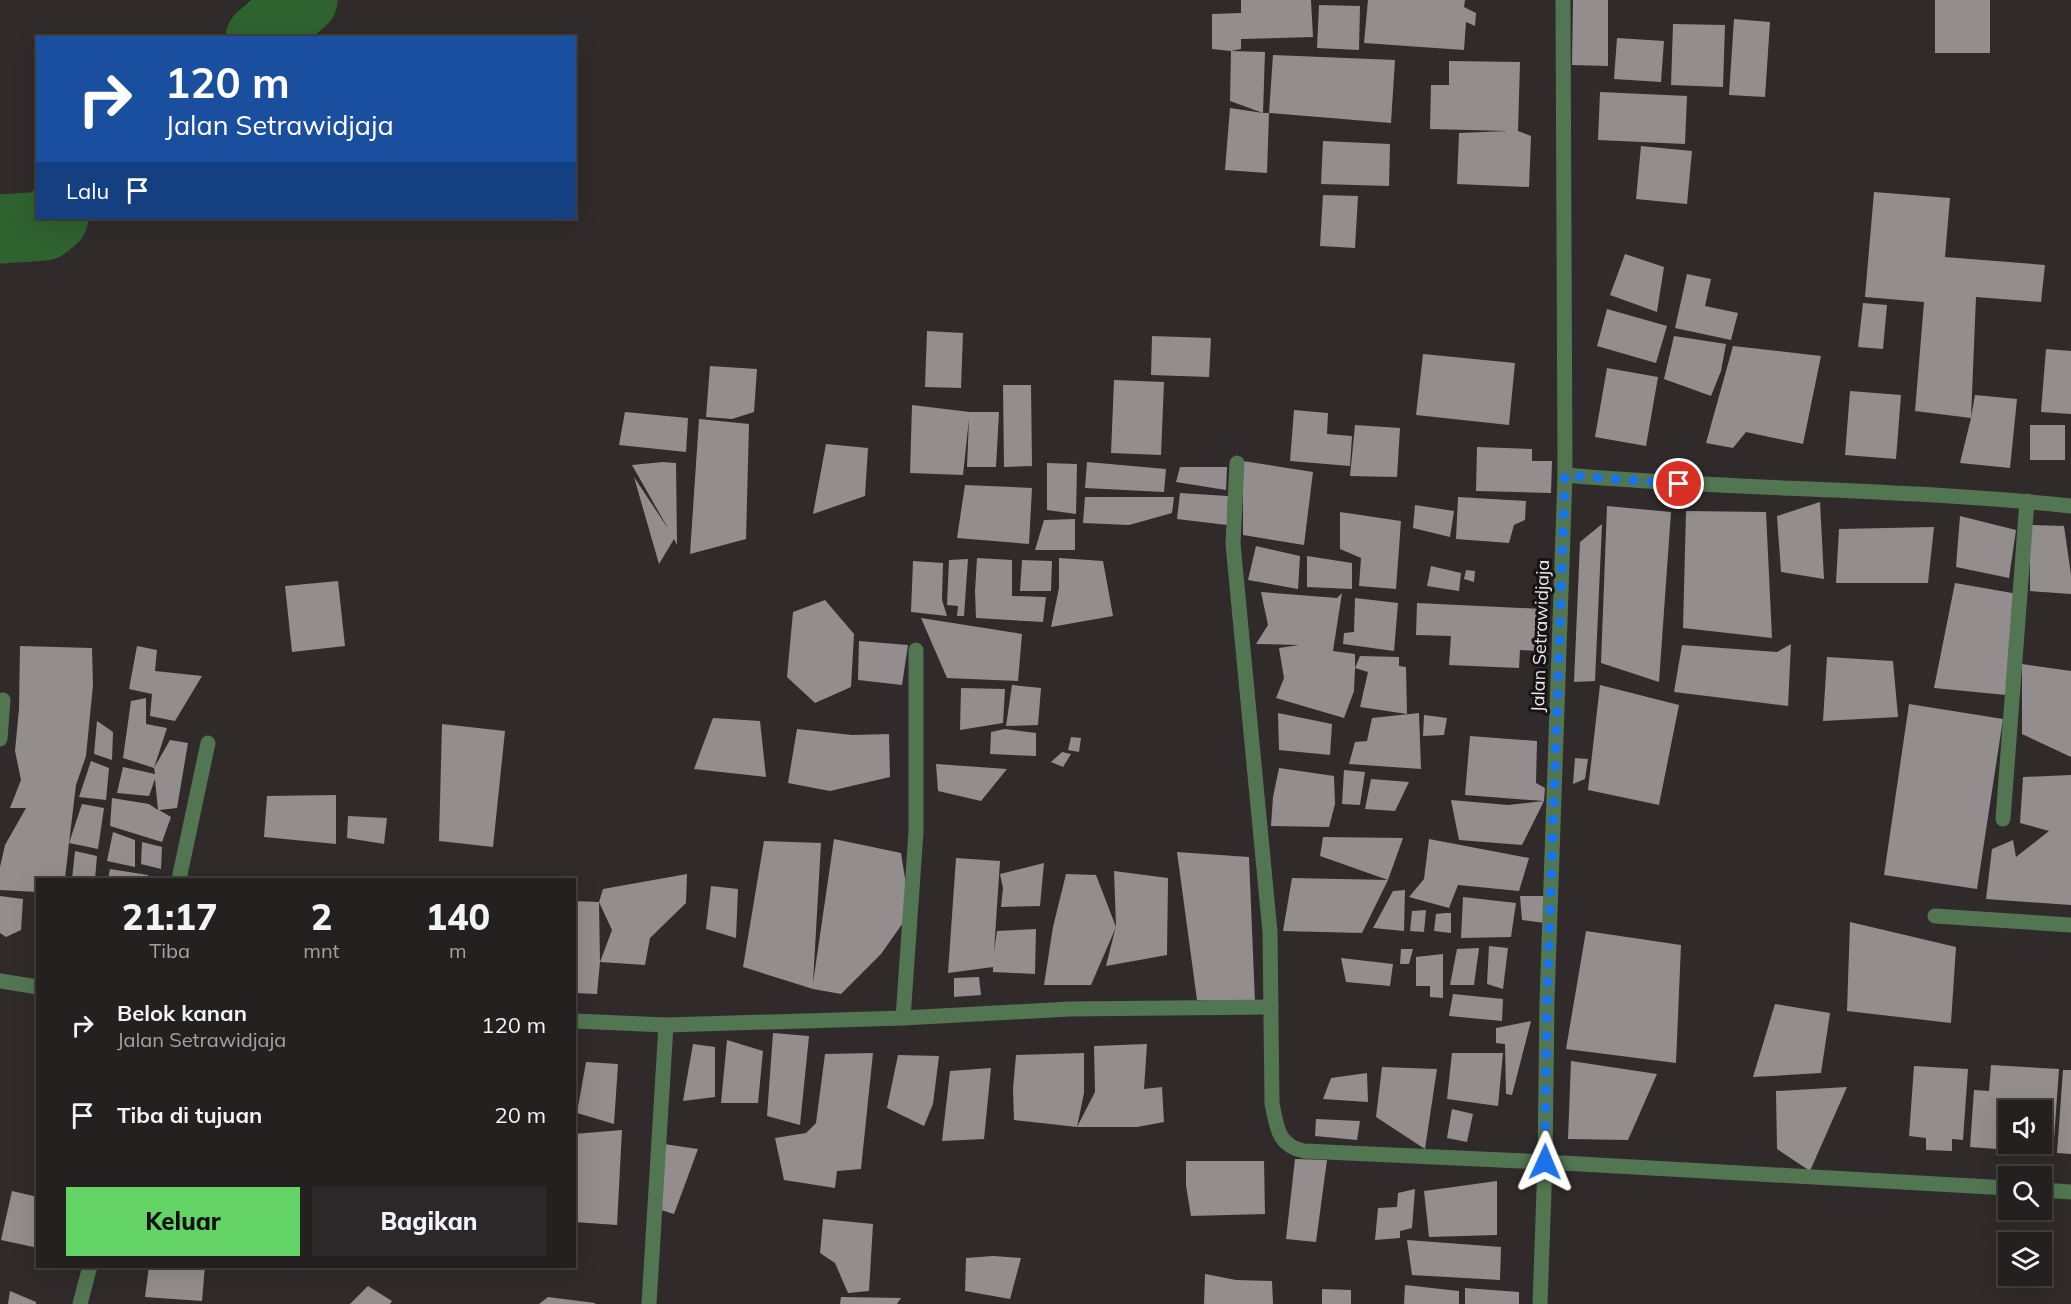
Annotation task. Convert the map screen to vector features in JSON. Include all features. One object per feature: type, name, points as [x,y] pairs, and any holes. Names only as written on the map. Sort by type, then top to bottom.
[{"type":"street","name":"Jalan Setrawidjaja","points":[[1540,1304],[1545,1162],[1547,990],[1565,475],[1563,0]]},
{"type":"street","points":[[1237,463],[1233,544],[1270,932],[1272,1103],[1277,1128],[1284,1143],[1294,1149],[1998,1187]]},
{"type":"street","points":[[1565,475],[1632,481],[1983,497],[2071,506]]},
{"type":"street","points":[[2003,819],[2027,501]]},
{"type":"street","points":[[903,1018],[916,832],[916,650]]},
{"type":"street","points":[[0,739],[3,700]]},
{"type":"street","points":[[179,878],[208,743]]},
{"type":"street","points":[[1935,916],[2071,925]]},
{"type":"street","points":[[0,981],[36,987]]},
{"type":"street","points":[[576,1021],[666,1025],[903,1018],[1070,1009],[1271,1007]]},
{"type":"street","points":[[649,1304],[666,1025]]},
{"type":"street","points":[[2052,1191],[2071,1192]]},
{"type":"street","points":[[80,1304],[89,1268]]},
{"type":"building","points":[[1241,0],[1311,0],[1313,37],[1241,39],[1241,49],[1231,51],[1212,49],[1212,14],[1241,13]]},
{"type":"building","points":[[1368,0],[1465,0],[1464,7],[1476,13],[1475,26],[1466,22],[1464,50],[1364,43]]},
{"type":"building","points":[[1573,0],[1608,0],[1608,66],[1572,65]]},
{"type":"building","points":[[1935,0],[1990,0],[1990,53],[1935,53]]},
{"type":"building","points":[[1319,5],[1360,6],[1359,50],[1317,48]]},
{"type":"building","points":[[1734,19],[1770,22],[1765,97],[1729,95]]},
{"type":"building","points":[[1673,24],[1725,25],[1723,87],[1671,85]]},
{"type":"building","points":[[1617,38],[1664,41],[1661,82],[1614,79]]},
{"type":"building","points":[[1231,51],[1265,52],[1263,113],[1230,101]]},
{"type":"building","points":[[1273,55],[1395,60],[1391,123],[1269,113]]},
{"type":"building","points":[[1449,61],[1520,62],[1518,131],[1531,136],[1529,187],[1457,184],[1459,133],[1508,131],[1430,129],[1431,85],[1449,85]]},
{"type":"building","points":[[1600,92],[1687,96],[1685,144],[1598,140]]},
{"type":"building","points":[[1230,108],[1269,113],[1267,173],[1225,170]]},
{"type":"building","points":[[1323,141],[1390,144],[1389,186],[1321,184]]},
{"type":"building","points":[[1641,146],[1692,151],[1687,204],[1636,199]]},
{"type":"building","points":[[1874,192],[1950,198],[1945,257],[2045,265],[2041,302],[1976,297],[1971,418],[1915,411],[1924,302],[1865,297]]},
{"type":"building","points":[[1323,195],[1358,196],[1355,248],[1320,246]]},
{"type":"building","points":[[1625,254],[1664,267],[1657,312],[1610,295]]},
{"type":"building","points":[[1687,274],[1711,279],[1705,306],[1738,313],[1731,340],[1675,328]]},
{"type":"building","points":[[1863,303],[1887,305],[1883,349],[1858,347]]},
{"type":"building","points":[[1607,309],[1667,326],[1656,363],[1597,346]]},
{"type":"building","points":[[927,331],[963,333],[961,388],[925,387]]},
{"type":"building","points":[[1152,336],[1211,338],[1209,377],[1151,375]]},
{"type":"building","points":[[1674,336],[1726,344],[1721,371],[1711,396],[1664,379]]},
{"type":"building","points":[[1733,346],[1821,356],[1803,444],[1746,432],[1733,448],[1706,443]]},
{"type":"building","points":[[2046,349],[2071,351],[2071,414],[2041,412]]},
{"type":"building","points":[[1423,354],[1515,363],[1509,425],[1416,415]]},
{"type":"building","points":[[710,366],[757,369],[754,412],[732,419],[706,417]]},
{"type":"building","points":[[1607,368],[1658,377],[1646,446],[1595,437]]},
{"type":"building","points":[[1114,380],[1164,382],[1161,455],[1111,453]]},
{"type":"building","points":[[1003,385],[1031,385],[1032,466],[1004,467]]},
{"type":"building","points":[[1850,391],[1901,395],[1896,459],[1845,455]]},
{"type":"building","points":[[1975,395],[2017,399],[2010,468],[1960,463]]},
{"type":"building","points":[[912,405],[970,412],[999,412],[996,467],[967,467],[969,419],[963,475],[910,473]]},
{"type":"building","points":[[1294,410],[1328,413],[1327,434],[1352,436],[1350,466],[1290,461]]},
{"type":"building","points":[[625,412],[688,418],[686,452],[619,445]]},
{"type":"building","points":[[699,419],[749,424],[746,539],[690,554]]},
{"type":"building","points":[[1355,425],[1400,428],[1397,477],[1350,476]]},
{"type":"building","points":[[2030,425],[2065,425],[2065,460],[2030,460]]},
{"type":"building","points":[[826,444],[868,448],[865,496],[813,514]]},
{"type":"building","points":[[1477,447],[1532,449],[1532,461],[1552,461],[1551,493],[1476,491]]},
{"type":"building","points":[[1243,461],[1313,472],[1304,545],[1243,535]]},
{"type":"building","points":[[1087,462],[1166,469],[1164,492],[1085,488]]},
{"type":"building","points":[[676,463],[677,545],[674,539],[659,564],[634,477],[669,530],[632,465]]},
{"type":"building","points":[[1047,463],[1077,464],[1076,514],[1047,510]]},
{"type":"building","points":[[1180,467],[1227,467],[1226,490],[1176,482]]},
{"type":"building","points":[[965,485],[1032,488],[1029,544],[957,538]]},
{"type":"building","points":[[1180,493],[1228,496],[1227,525],[1177,519]]},
{"type":"building","points":[[1085,497],[1174,497],[1172,513],[1129,525],[1083,523]]},
{"type":"building","points":[[1458,497],[1526,501],[1525,520],[1514,525],[1509,543],[1456,539]]},
{"type":"building","points":[[1820,502],[1824,579],[1781,572],[1777,516]]},
{"type":"building","points":[[1415,505],[1454,511],[1450,537],[1413,528]]},
{"type":"building","points":[[1607,506],[1671,512],[1659,682],[1601,663]]},
{"type":"building","points":[[1686,511],[1766,512],[1772,638],[1683,628]]},
{"type":"building","points":[[1340,512],[1401,521],[1396,589],[1359,586],[1361,558],[1340,549]]},
{"type":"building","points":[[1960,516],[2016,530],[2009,578],[1956,567]]},
{"type":"building","points":[[1075,519],[1075,550],[1035,550],[1044,520]]},
{"type":"building","points":[[1602,524],[1595,681],[1574,682],[1580,542]]},
{"type":"building","points":[[2030,525],[2064,526],[2071,575],[2071,594],[2030,591]]},
{"type":"building","points":[[1934,527],[1928,583],[1836,583],[1839,529]]},
{"type":"building","points":[[1256,546],[1300,556],[1298,589],[1248,580]]},
{"type":"building","points":[[1307,556],[1352,563],[1352,589],[1307,587]]},
{"type":"building","points":[[977,558],[1012,560],[1012,596],[1046,597],[1043,622],[976,618]]},
{"type":"building","points":[[1059,558],[1103,561],[1113,616],[1051,627],[1059,588]]},
{"type":"building","points":[[968,559],[964,616],[957,616],[958,606],[947,605],[949,560]]},
{"type":"building","points":[[1022,560],[1052,561],[1051,591],[1020,591]]},
{"type":"building","points":[[913,561],[943,563],[942,600],[947,616],[911,612]]},
{"type":"building","points":[[1431,566],[1461,573],[1459,591],[1427,586]]},
{"type":"building","points":[[1466,570],[1475,571],[1474,582],[1464,579]]},
{"type":"building","points":[[338,581],[345,646],[292,652],[285,586]]},
{"type":"building","points":[[1955,583],[2018,594],[2006,695],[1934,688]]},
{"type":"building","points":[[1261,592],[1337,598],[1342,593],[1333,651],[1355,654],[1354,691],[1344,718],[1276,698],[1284,678],[1279,648],[1299,645],[1256,644],[1268,625]]},
{"type":"building","points":[[1355,598],[1398,603],[1394,651],[1343,644],[1344,633],[1354,632]]},
{"type":"building","points":[[825,600],[854,634],[851,687],[815,703],[787,677],[793,612]]},
{"type":"building","points":[[1417,603],[1543,609],[1541,651],[1520,650],[1519,668],[1449,665],[1451,636],[1416,635]]},
{"type":"building","points":[[921,618],[1022,634],[1018,681],[947,678]]},
{"type":"building","points":[[859,641],[908,645],[902,685],[858,680]]},
{"type":"building","points":[[1791,644],[1788,706],[1674,692],[1682,645],[1777,652]]},
{"type":"building","points":[[20,646],[92,648],[93,685],[86,756],[76,785],[65,878],[36,878],[36,892],[0,890],[0,867],[5,845],[26,808],[10,808],[21,780],[15,751],[19,709]]},
{"type":"building","points":[[137,646],[157,650],[155,671],[202,676],[175,721],[150,716],[152,694],[129,689]]},
{"type":"building","points":[[1360,656],[1399,657],[1399,666],[1406,667],[1407,714],[1360,707],[1368,672],[1355,668]]},
{"type":"building","points":[[1827,657],[1893,661],[1898,717],[1823,721]]},
{"type":"building","points":[[2022,664],[2071,671],[2071,757],[2022,734]]},
{"type":"building","points":[[1012,685],[1041,688],[1038,725],[1006,726]]},
{"type":"building","points":[[1600,685],[1679,705],[1659,805],[1588,790]]},
{"type":"building","points":[[961,688],[1005,689],[1003,723],[960,730]]},
{"type":"building","points":[[146,698],[146,724],[167,728],[154,768],[123,758],[131,701]]},
{"type":"building","points":[[1909,704],[2003,719],[1977,889],[1884,875]]},
{"type":"building","points":[[1278,713],[1332,724],[1330,755],[1279,750]]},
{"type":"building","points":[[1419,713],[1421,769],[1349,764],[1355,742],[1367,741],[1372,718]]},
{"type":"building","points":[[1424,715],[1447,718],[1444,735],[1423,736]]},
{"type":"building","points":[[713,718],[760,721],[766,777],[694,769]]},
{"type":"building","points":[[97,721],[113,732],[112,760],[94,754]]},
{"type":"building","points":[[442,724],[505,731],[493,847],[439,841]]},
{"type":"building","points":[[797,729],[852,735],[889,734],[890,777],[830,791],[788,783]]},
{"type":"building","points":[[1005,729],[1036,733],[1036,756],[990,754],[991,732]]},
{"type":"building","points":[[1470,736],[1537,741],[1536,783],[1545,788],[1544,801],[1465,795]]},
{"type":"building","points":[[1071,737],[1081,738],[1079,752],[1068,750]]},
{"type":"building","points":[[170,740],[188,743],[177,808],[159,810],[171,817],[162,842],[110,826],[112,798],[149,804],[158,810],[155,779],[149,796],[117,793],[123,767],[155,774],[154,768]]},
{"type":"building","points":[[1062,752],[1071,754],[1063,767],[1051,762]]},
{"type":"building","points":[[1575,758],[1588,759],[1585,779],[1573,784]]},
{"type":"building","points":[[91,761],[109,768],[106,800],[79,797]]},
{"type":"building","points":[[936,764],[1007,769],[981,801],[938,791]]},
{"type":"building","points":[[1279,768],[1334,776],[1335,804],[1329,827],[1271,826],[1273,797]]},
{"type":"building","points":[[1344,770],[1365,772],[1360,805],[1342,804]]},
{"type":"building","points":[[2071,775],[2071,905],[1986,899],[1992,849],[2013,840],[2016,857],[2049,831],[2020,823],[2023,777]]},
{"type":"building","points":[[1371,779],[1409,782],[1395,811],[1365,809]]},
{"type":"building","points":[[336,795],[336,844],[264,837],[267,796]]},
{"type":"building","points":[[1451,800],[1508,805],[1544,801],[1522,845],[1459,840]]},
{"type":"building","points":[[82,804],[104,808],[98,849],[69,843]]},
{"type":"building","points":[[348,816],[387,818],[384,844],[347,838]]},
{"type":"building","points":[[113,832],[135,840],[135,867],[107,861]]},
{"type":"building","points":[[1323,837],[1403,838],[1388,880],[1320,856]]},
{"type":"building","points":[[834,839],[901,853],[907,891],[905,920],[881,954],[841,994],[813,989],[743,967],[764,841],[821,843],[813,983]]},
{"type":"building","points":[[1429,839],[1529,858],[1519,891],[1458,885],[1449,908],[1409,897],[1424,879]]},
{"type":"building","points":[[142,842],[162,847],[161,869],[141,864]]},
{"type":"building","points":[[75,851],[97,856],[95,878],[72,878]]},
{"type":"building","points":[[1177,852],[1249,857],[1255,1002],[1197,1000]]},
{"type":"building","points":[[956,858],[1000,861],[994,952],[997,931],[1036,929],[1035,974],[993,972],[993,967],[948,973]]},
{"type":"building","points":[[1044,863],[1040,906],[1001,907],[1003,888],[1000,874]]},
{"type":"building","points":[[110,869],[148,875],[147,878],[108,878]]},
{"type":"building","points":[[1114,871],[1168,878],[1167,955],[1106,966],[1116,926]]},
{"type":"building","points":[[687,874],[686,903],[650,938],[645,965],[600,962],[612,930],[599,902],[603,889]]},
{"type":"building","points":[[1066,874],[1096,875],[1116,927],[1091,985],[1044,985],[1053,927]]},
{"type":"building","points":[[1292,878],[1388,880],[1362,933],[1283,931]]},
{"type":"building","points":[[711,886],[738,889],[736,938],[706,929]]},
{"type":"building","points":[[1405,890],[1404,931],[1373,928],[1393,891]]},
{"type":"building","points":[[0,896],[23,899],[21,930],[6,937],[0,933]]},
{"type":"building","points":[[1520,896],[1550,896],[1545,923],[1522,920]]},
{"type":"building","points":[[1463,897],[1516,903],[1511,937],[1461,938]]},
{"type":"building","points":[[576,901],[599,902],[600,962],[597,994],[576,993]]},
{"type":"building","points":[[1426,910],[1424,932],[1410,931],[1412,911]]},
{"type":"building","points":[[1451,913],[1451,933],[1434,931],[1436,914]]},
{"type":"building","points":[[1850,922],[1956,947],[1951,1023],[1847,1011]]},
{"type":"building","points":[[1586,931],[1681,945],[1676,1063],[1566,1049]]},
{"type":"building","points":[[1489,946],[1508,948],[1503,989],[1487,984]]},
{"type":"building","points":[[1479,948],[1474,985],[1450,985],[1457,949]]},
{"type":"building","points":[[1401,949],[1413,949],[1409,964],[1400,964]]},
{"type":"building","points":[[1443,954],[1443,998],[1430,997],[1430,986],[1416,986],[1416,957]]},
{"type":"building","points":[[1341,958],[1393,964],[1390,986],[1346,982]]},
{"type":"building","points":[[979,977],[981,995],[954,997],[954,978]]},
{"type":"building","points":[[1453,994],[1503,999],[1502,1021],[1449,1016]]},
{"type":"building","points":[[1775,1004],[1830,1013],[1821,1073],[1753,1077]]},
{"type":"building","points":[[1531,1021],[1512,1095],[1506,1094],[1505,1044],[1496,1043],[1496,1028]]},
{"type":"building","points":[[773,1033],[809,1036],[800,1125],[767,1116]]},
{"type":"building","points":[[727,1040],[763,1051],[758,1103],[721,1103]]},
{"type":"building","points":[[693,1044],[715,1047],[715,1097],[683,1101]]},
{"type":"building","points":[[1147,1044],[1144,1089],[1162,1087],[1164,1122],[1137,1127],[1077,1127],[1095,1092],[1094,1046]]},
{"type":"building","points":[[873,1053],[861,1169],[837,1171],[835,1188],[784,1180],[775,1138],[806,1133],[816,1123],[825,1054]]},
{"type":"building","points":[[1084,1053],[1084,1093],[1077,1127],[1014,1120],[1013,1089],[1016,1055]]},
{"type":"building","points":[[1452,1053],[1503,1053],[1498,1106],[1447,1099]]},
{"type":"building","points":[[898,1055],[939,1056],[933,1104],[924,1126],[887,1108]]},
{"type":"building","points":[[1571,1061],[1657,1074],[1628,1140],[1568,1139]]},
{"type":"building","points":[[586,1062],[618,1064],[614,1124],[577,1113]]},
{"type":"building","points":[[1991,1065],[2059,1069],[2053,1153],[2052,1100],[1998,1100],[1998,1149],[1970,1147],[1974,1090],[1989,1091]]},
{"type":"building","points":[[1914,1066],[1968,1069],[1963,1140],[1952,1139],[1952,1151],[1926,1150],[1926,1138],[1909,1136]]},
{"type":"building","points":[[1382,1067],[1437,1069],[1425,1149],[1376,1117]]},
{"type":"building","points":[[991,1068],[984,1139],[942,1141],[950,1071]]},
{"type":"building","points":[[2063,1070],[2071,1070],[2071,1154],[2057,1153]]},
{"type":"building","points":[[1367,1073],[1368,1102],[1323,1099],[1331,1078]]},
{"type":"building","points":[[1847,1087],[1810,1171],[1777,1149],[1776,1091]]},
{"type":"building","points":[[1452,1109],[1473,1114],[1467,1142],[1447,1138]]},
{"type":"building","points":[[1316,1119],[1360,1121],[1357,1140],[1315,1136]]},
{"type":"building","points":[[622,1130],[617,1225],[576,1222],[576,1134]]},
{"type":"building","points":[[664,1144],[698,1149],[674,1214],[661,1210]]},
{"type":"building","points":[[1295,1159],[1327,1160],[1316,1242],[1286,1239]]},
{"type":"building","points":[[1186,1161],[1264,1161],[1265,1214],[1191,1216],[1186,1186]]},
{"type":"building","points":[[1497,1181],[1497,1235],[1429,1237],[1424,1191]]},
{"type":"building","points":[[1415,1189],[1412,1228],[1400,1231],[1400,1238],[1375,1240],[1378,1208],[1397,1207],[1398,1193]]},
{"type":"building","points":[[12,1191],[36,1197],[36,1248],[1,1240]]},
{"type":"building","points":[[823,1219],[873,1224],[869,1291],[848,1293],[835,1263],[820,1253]]},
{"type":"building","points":[[1407,1240],[1501,1247],[1500,1280],[1412,1275]]},
{"type":"building","points":[[993,1256],[1021,1258],[1010,1299],[965,1291],[966,1258]]},
{"type":"building","points":[[149,1268],[205,1268],[202,1301],[145,1297]]},
{"type":"building","points":[[1205,1274],[1236,1280],[1272,1281],[1273,1304],[1204,1304]]},
{"type":"building","points":[[1405,1285],[1459,1291],[1459,1304],[1404,1304]]},
{"type":"building","points":[[368,1286],[392,1301],[390,1304],[350,1304]]},
{"type":"building","points":[[1465,1288],[1519,1292],[1519,1304],[1465,1304]]},
{"type":"building","points":[[1322,1289],[1351,1290],[1351,1304],[1322,1304]]},
{"type":"building","points":[[10,1291],[36,1302],[36,1304],[8,1304]]},
{"type":"building","points":[[548,1297],[595,1303],[595,1304],[539,1304]]},
{"type":"building","points":[[841,1297],[901,1298],[897,1304],[840,1304]]},
{"type":"waterway","points":[[262,36],[303,0]]},
{"type":"waterway","points":[[0,229],[44,226],[53,219]]},
{"type":"route","points":[[1545,1162],[1547,1001],[1565,475],[1679,484]]}]
